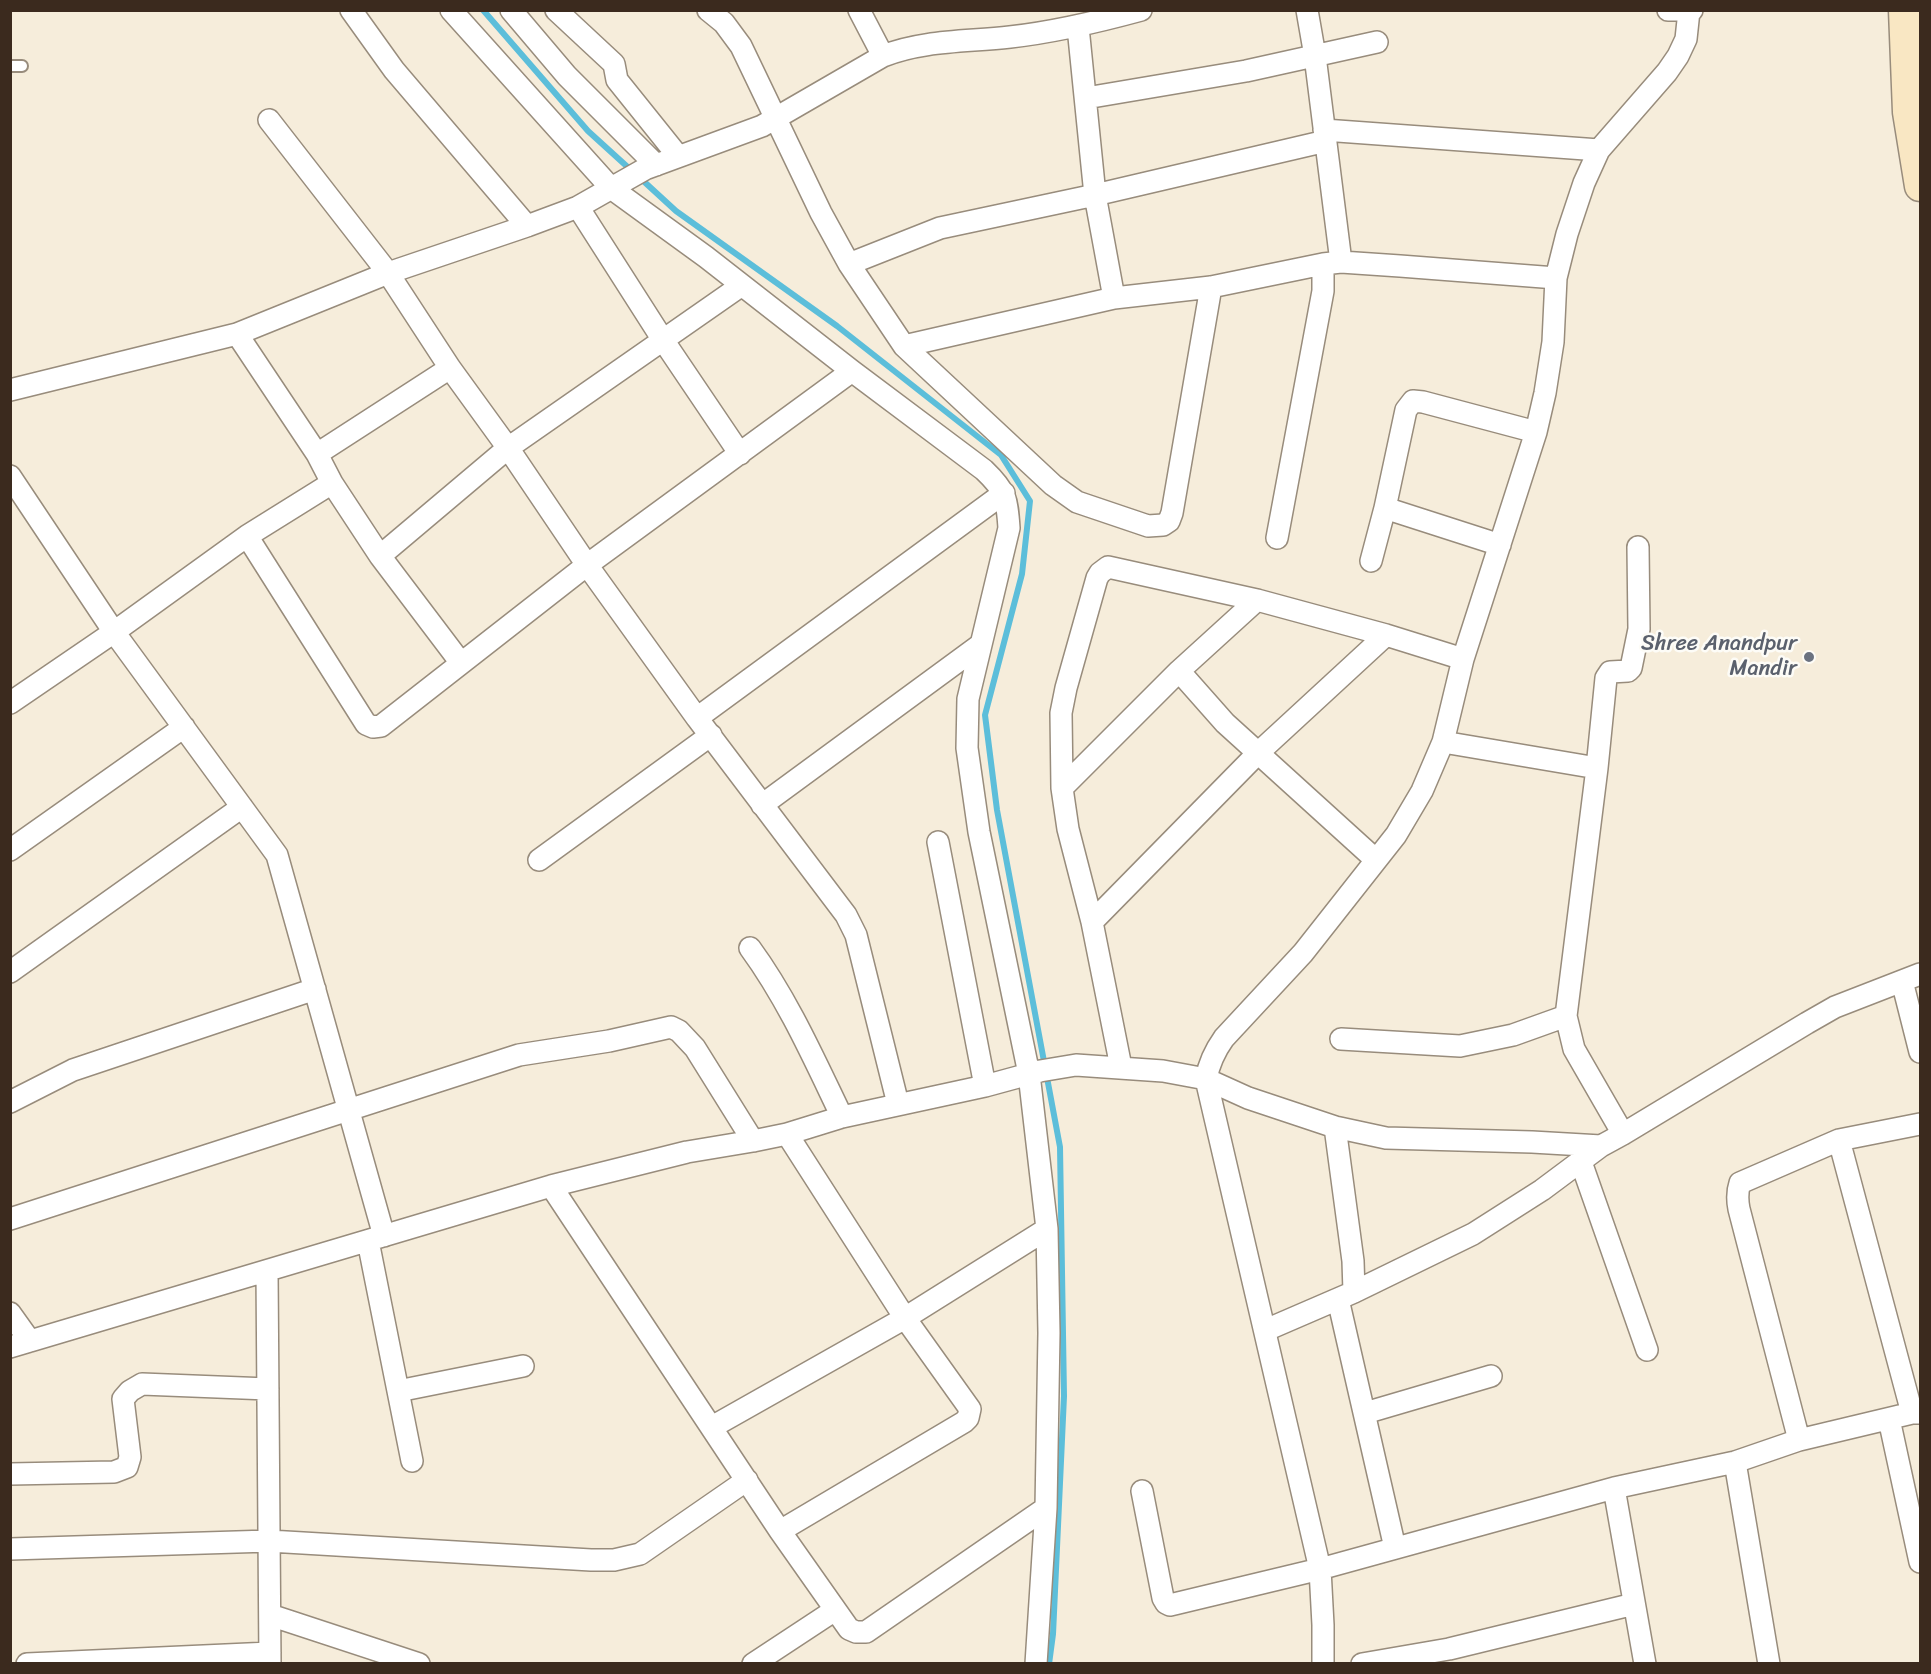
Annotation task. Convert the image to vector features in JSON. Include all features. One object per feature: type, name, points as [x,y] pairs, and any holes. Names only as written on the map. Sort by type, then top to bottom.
[{"type":"street","points":[[351,10],[394,70],[527,226]]},
{"type":"street","points":[[451,10],[618,185],[852,371],[984,470],[999,484],[1004,493],[1010,528],[968,699],[967,748],[990,888],[1035,1072],[1047,1228],[1049,1333],[1046,1508],[1036,1664]]},
{"type":"street","points":[[511,10],[567,76],[651,167]]},
{"type":"street","points":[[556,10],[614,64],[617,80],[678,156]]},
{"type":"street","points":[[708,10],[723,23],[741,46],[821,213],[849,264],[904,346],[1063,493],[1077,502],[1149,526],[1169,521],[1211,287]]},
{"type":"street","points":[[859,10],[883,56]]},
{"type":"street","points":[[10,390],[237,334],[388,273],[578,207],[651,167],[746,133],[883,56],[901,49],[917,45],[1011,37],[1078,27],[1141,10]]},
{"type":"street","points":[[1277,538],[1323,291],[1332,263],[1325,135],[1316,56],[1307,10]]},
{"type":"street","points":[[1323,1664],[1320,1569],[1206,1079],[1208,1067],[1214,1052],[1224,1038],[1303,952],[1396,835],[1422,791],[1443,742],[1463,659],[1536,432],[1551,352],[1556,278],[1567,234],[1584,183],[1599,150],[1667,72],[1686,39],[1690,11],[1668,10]]},
{"type":"street","points":[[1904,10],[1908,112],[1920,186]]},
{"type":"street","points":[[1078,27],[1095,195],[1114,298]]},
{"type":"street","points":[[1086,98],[1246,71],[1377,42]]},
{"type":"street","points":[[269,120],[388,273],[450,368],[508,448],[587,566],[697,718],[846,915],[856,935],[898,1104]]},
{"type":"street","points":[[849,264],[940,228],[1095,195],[1325,135],[1599,150]]},
{"type":"street","points":[[578,207],[663,340],[740,454]]},
{"type":"street","points":[[904,346],[1114,298],[1211,287],[1332,263],[1556,278]]},
{"type":"street","points":[[380,556],[508,448],[742,285]]},
{"type":"street","points":[[237,334],[317,454],[332,483],[380,556],[461,663]]},
{"type":"street","points":[[317,454],[450,368]]},
{"type":"street","points":[[247,536],[366,724],[373,727],[381,726],[587,566],[852,371]]},
{"type":"street","points":[[1371,561],[1406,410],[1413,401],[1536,432]]},
{"type":"street","points":[[10,476],[114,632],[277,855],[349,1111],[376,1238],[398,1391],[412,1461]]},
{"type":"street","points":[[10,703],[114,632],[247,536],[332,483]]},
{"type":"street","points":[[697,718],[1004,493]]},
{"type":"street","points":[[1385,508],[1500,544]]},
{"type":"street","points":[[1623,1134],[1574,1049],[1566,1016],[1606,678],[1610,672],[1630,670],[1639,629],[1638,547]]},
{"type":"street","points":[[1121,1067],[1092,922],[1068,829],[1062,788],[1061,713],[1100,573],[1108,567],[1257,600],[1386,635],[1463,659]]},
{"type":"street","points":[[1062,788],[1179,672],[1257,600]]},
{"type":"street","points":[[1092,922],[1258,753],[1386,635]]},
{"type":"street","points":[[762,804],[980,645]]},
{"type":"street","points":[[1179,672],[1225,723],[1376,860]]},
{"type":"street","points":[[10,850],[184,727]]},
{"type":"street","points":[[539,860],[711,735]]},
{"type":"street","points":[[1443,742],[1597,768]]},
{"type":"street","points":[[10,972],[242,807]]},
{"type":"street","points":[[938,842],[985,1086]]},
{"type":"street","points":[[750,948],[788,1006],[842,1117]]},
{"type":"street","points":[[1266,1330],[1346,1295],[1473,1234],[1542,1190],[1601,1146],[1807,1023],[1835,1008],[1911,977],[1920,1052]]},
{"type":"street","points":[[10,1102],[73,1070],[315,989]]},
{"type":"street","points":[[1341,1039],[1460,1046],[1513,1035],[1566,1016]]},
{"type":"street","points":[[10,1219],[519,1055],[609,1041],[671,1027],[679,1031],[694,1048],[753,1141]]},
{"type":"street","points":[[10,1313],[20,1344],[551,1186],[687,1152],[787,1134],[842,1117],[985,1086],[1035,1072],[1076,1065],[1163,1071],[1206,1079],[1248,1098],[1335,1127],[1386,1138],[1601,1146]]},
{"type":"street","points":[[1798,1440],[1739,1209],[1737,1197],[1740,1183],[1839,1140],[1920,1124]]},
{"type":"street","points":[[1335,1127],[1353,1261],[1346,1295],[1365,1413],[1395,1548]]},
{"type":"street","points":[[780,1531],[964,1422],[968,1418],[970,1409],[905,1318],[787,1134]]},
{"type":"street","points":[[1142,1491],[1163,1598],[1168,1605],[1320,1569],[1614,1488],[1735,1462],[1798,1440],[1916,1413],[1839,1140]]},
{"type":"street","points":[[1581,1162],[1647,1350]]},
{"type":"street","points":[[551,1186],[780,1531],[849,1629],[866,1632],[1046,1508]]},
{"type":"street","points":[[712,1427],[905,1318],[1047,1228]]},
{"type":"street","points":[[27,1664],[270,1658],[267,1271]]},
{"type":"street","points":[[398,1391],[523,1366]]},
{"type":"street","points":[[1365,1413],[1491,1376]]},
{"type":"street","points":[[10,1474],[114,1472],[127,1467],[130,1457],[123,1399],[130,1391],[142,1384],[268,1389]]},
{"type":"street","points":[[1889,1419],[1920,1562]]},
{"type":"street","points":[[1735,1462],[1769,1664]]},
{"type":"street","points":[[10,1549],[269,1541],[614,1560],[640,1554],[747,1480]]},
{"type":"street","points":[[1614,1488],[1645,1664]]},
{"type":"street","points":[[1362,1664],[1450,1656],[1634,1604]]},
{"type":"street","points":[[753,1664],[835,1610]]},
{"type":"street","points":[[270,1615],[419,1664]]},
{"type":"waterway","points":[[483,10],[588,131],[632,171]]},
{"type":"waterway","points":[[639,177],[676,211],[837,326],[1001,455],[1030,501],[1022,574],[985,715],[997,810],[1060,1147],[1064,1396],[1053,1634],[1049,1664]]},
{"type":"place","name":"Shree Anandpur Mandir","points":[[1809,657]]}]
